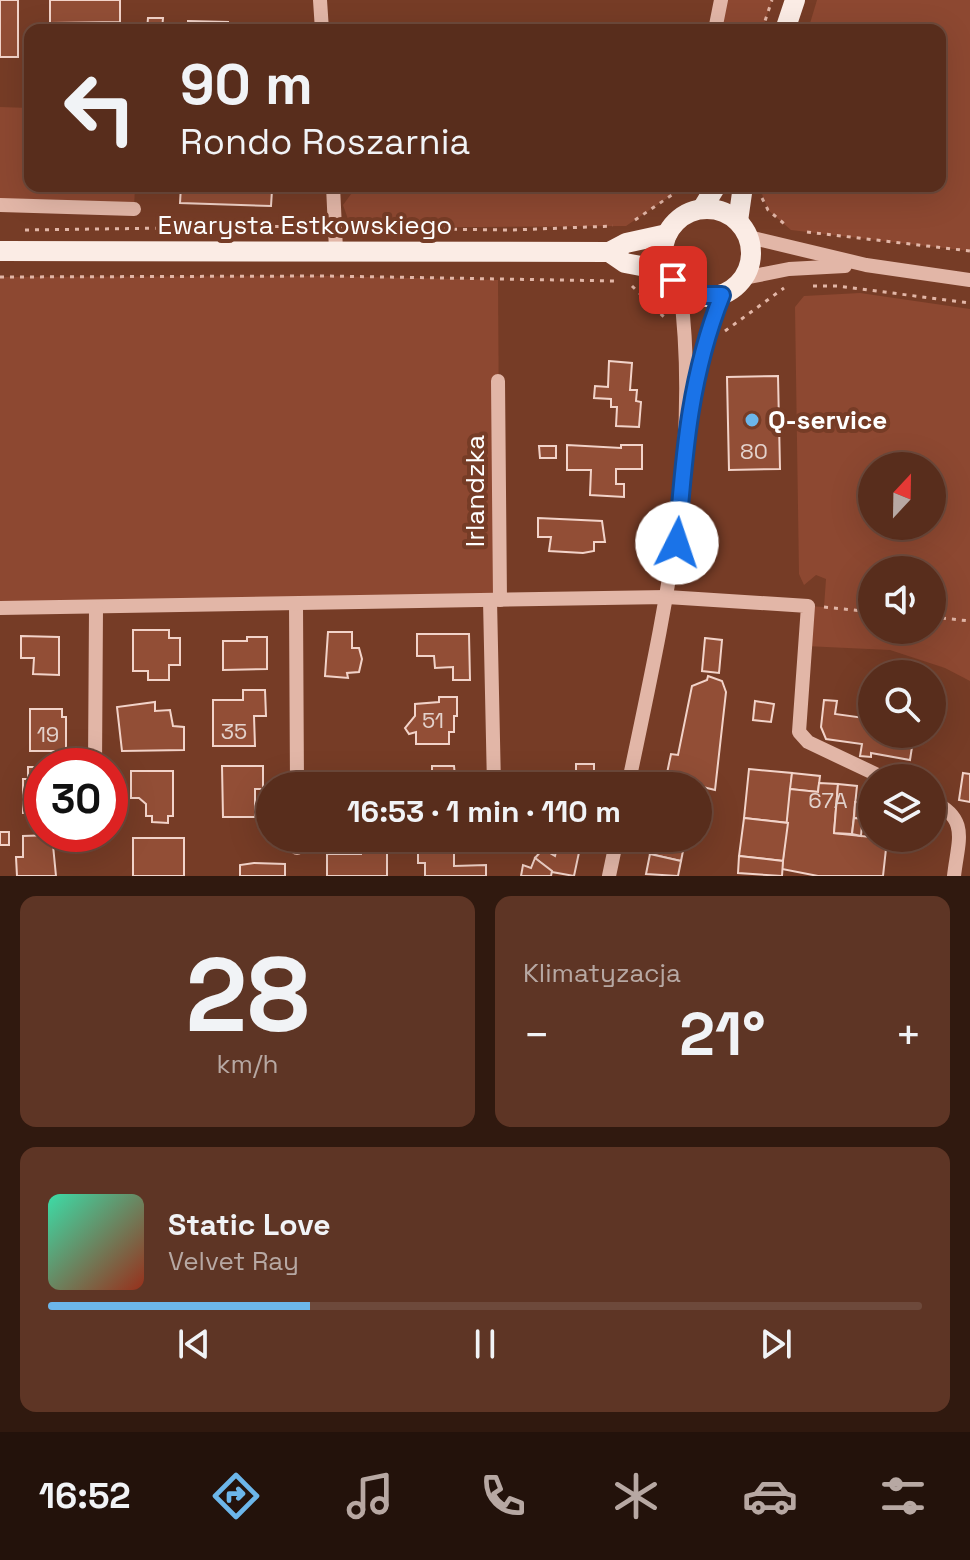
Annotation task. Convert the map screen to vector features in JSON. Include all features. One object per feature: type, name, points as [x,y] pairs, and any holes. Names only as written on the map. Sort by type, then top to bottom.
[{"type":"main road","points":[[787,24],[795,0]]},
{"type":"main road","points":[[702,209],[712,192]]},
{"type":"main road","points":[[743,192],[743,229],[750,265],[744,278],[722,295],[707,298],[680,288],[667,271],[663,247],[667,234],[688,213],[715,209],[743,229]]},
{"type":"main road","name":"Ewarysta Estkowskiego","points":[[0,251],[609,252],[626,243],[667,234]]},
{"type":"main road","name":"Ewarysta Estkowskiego","points":[[609,252],[625,263],[667,271]]},
{"type":"street","points":[[320,0],[322,24]]},
{"type":"street","points":[[716,24],[721,0]]},
{"type":"street","points":[[333,192],[336,250]]},
{"type":"street","points":[[0,205],[134,209]]},
{"type":"street","points":[[743,229],[866,265],[970,280]]},
{"type":"street","points":[[744,278],[789,269],[866,265]]},
{"type":"street","points":[[631,772],[677,543],[686,420],[686,333],[680,288]]},
{"type":"street","points":[[686,420],[705,337],[722,295]]},
{"type":"street","name":"Irlandzka","points":[[494,772],[498,381]]},
{"type":"street","points":[[0,608],[96,609],[667,597],[808,606],[799,732],[808,742],[858,766]]},
{"type":"street","points":[[296,605],[297,772]]},
{"type":"street","points":[[95,748],[96,609]]},
{"type":"street","points":[[946,808],[959,822],[954,876]]},
{"type":"street","points":[[609,876],[614,852]]},
{"type":"path","points":[[764,24],[772,0]]},
{"type":"path","points":[[626,226],[676,192]]},
{"type":"path","points":[[15,230],[334,227],[512,230],[615,226]]},
{"type":"path","points":[[806,232],[970,251]]},
{"type":"path","points":[[0,277],[326,276],[625,282]]},
{"type":"path","points":[[811,286],[837,286],[970,303]]},
{"type":"path","points":[[808,606],[858,611]]},
{"type":"path","points":[[946,618],[970,621]]},
{"type":"shaded area","points":[[721,0],[772,0],[764,24],[716,24]]},
{"type":"shaded area","points":[[817,0],[970,0],[970,251],[791,230],[768,210],[761,192],[946,192],[946,24],[810,24]]},
{"type":"shaded area","points":[[0,107],[24,108],[24,192],[135,192],[134,209],[0,205]]},
{"type":"shaded area","points":[[353,192],[676,192],[626,226],[356,228],[349,222],[343,205]]},
{"type":"shaded area","points":[[326,276],[498,280],[500,600],[0,608],[0,277]]},
{"type":"shaded area","points":[[860,293],[970,309],[970,681],[946,669],[946,660],[921,660],[890,650],[805,646],[808,606],[824,607],[826,579],[816,575],[804,585],[799,574],[795,307],[804,296]]},
{"type":"building","points":[[0,0],[18,0],[18,57],[0,57]]},
{"type":"building","points":[[50,0],[120,0],[120,22],[50,23]]},
{"type":"building","points":[[148,18],[163,18],[162,24],[148,24]]},
{"type":"building","points":[[188,21],[228,22],[228,24],[188,24]]},
{"type":"building","points":[[181,192],[272,192],[271,206],[180,203]]},
{"type":"building","points":[[609,361],[632,363],[630,390],[637,390],[636,401],[641,402],[639,427],[616,426],[617,407],[611,407],[611,399],[594,398],[595,386],[608,387]]},
{"type":"building","points":[[778,376],[780,469],[729,470],[727,377]]},
{"type":"building","points":[[567,445],[621,448],[621,445],[642,445],[642,469],[616,469],[616,484],[624,484],[624,497],[590,495],[591,470],[567,470]]},
{"type":"building","points":[[539,446],[556,446],[556,458],[540,458]]},
{"type":"building","points":[[538,518],[602,521],[605,542],[594,542],[594,551],[583,553],[549,551],[551,537],[538,537]]},
{"type":"building","points":[[133,630],[169,630],[169,638],[180,638],[180,665],[169,665],[169,680],[148,680],[148,671],[133,671]]},
{"type":"building","points":[[328,632],[352,632],[352,648],[359,648],[362,659],[359,672],[347,673],[348,678],[325,676]]},
{"type":"building","points":[[417,634],[469,634],[470,680],[453,680],[453,667],[435,668],[434,656],[417,656]]},
{"type":"building","points":[[21,636],[59,637],[59,675],[33,674],[34,658],[21,658]]},
{"type":"building","points":[[247,637],[267,637],[267,669],[223,670],[223,641],[247,641]]},
{"type":"building","points":[[705,638],[722,640],[719,673],[702,671]]},
{"type":"building","points":[[708,676],[722,681],[726,692],[715,790],[712,789],[712,772],[667,772],[671,754],[678,755],[692,686],[707,680]]},
{"type":"building","points":[[243,690],[265,690],[266,716],[254,716],[255,746],[213,746],[213,700],[243,700]]},
{"type":"building","points":[[439,697],[457,697],[457,716],[454,716],[454,732],[449,732],[449,744],[416,744],[416,732],[409,734],[405,728],[415,716],[415,704],[439,702]]},
{"type":"building","points":[[824,700],[837,701],[835,714],[858,717],[858,743],[826,739],[821,727]]},
{"type":"building","points":[[755,701],[774,704],[771,722],[753,720]]},
{"type":"building","points":[[155,702],[155,711],[170,710],[173,726],[184,727],[184,750],[128,751],[128,748],[122,748],[117,707]]},
{"type":"building","points":[[30,709],[62,709],[62,717],[66,717],[66,748],[30,748]]},
{"type":"building","points":[[861,748],[912,748],[910,760],[871,753],[871,757],[860,756]]},
{"type":"building","points":[[576,764],[594,764],[594,772],[576,772]]},
{"type":"building","points":[[222,766],[263,766],[263,772],[256,772],[255,817],[223,817]]},
{"type":"building","points":[[432,766],[454,766],[455,772],[432,772]]},
{"type":"building","points":[[749,769],[792,773],[788,823],[744,818]]},
{"type":"building","points":[[131,771],[173,771],[173,816],[168,816],[168,823],[152,822],[152,816],[146,816],[146,804],[139,798],[131,798]]},
{"type":"building","points":[[792,773],[820,776],[818,792],[790,789]]},
{"type":"building","points":[[963,773],[970,774],[970,802],[959,800]]},
{"type":"building","points":[[819,783],[838,784],[834,833],[858,836],[858,852],[886,852],[883,876],[818,876],[782,869],[790,789],[818,792]]},
{"type":"building","points":[[838,784],[857,786],[852,834],[834,833]]},
{"type":"building","points":[[855,802],[858,802],[858,818],[854,818]]},
{"type":"building","points":[[744,818],[788,823],[783,861],[739,856]]},
{"type":"building","points":[[854,818],[858,818],[858,835],[852,834]]},
{"type":"building","points":[[0,832],[9,832],[9,845],[0,845]]},
{"type":"building","points":[[23,836],[24,852],[54,852],[56,876],[17,876],[16,857],[23,857]]},
{"type":"building","points":[[133,838],[184,838],[184,876],[133,876]]},
{"type":"building","points":[[387,852],[387,876],[327,876],[327,854]]},
{"type":"building","points":[[418,852],[454,852],[454,866],[486,865],[486,876],[425,876],[425,863],[418,863]]},
{"type":"building","points":[[540,852],[555,856],[556,852],[579,852],[574,876],[552,872],[535,858]]},
{"type":"building","points":[[650,852],[683,852],[681,861]]},
{"type":"building","points":[[650,854],[681,861],[678,876],[646,874]]},
{"type":"building","points":[[739,856],[783,861],[782,876],[738,873]]},
{"type":"building","points":[[535,858],[552,871],[551,876],[521,876],[523,865],[531,868]]},
{"type":"building","points":[[285,864],[285,876],[240,876],[240,865]]},
{"type":"place","name":"Q-service","points":[[752,420]]},
{"type":"route","points":[[673,280],[693,295],[707,298],[722,295],[705,337],[686,420],[677,543]]}]
